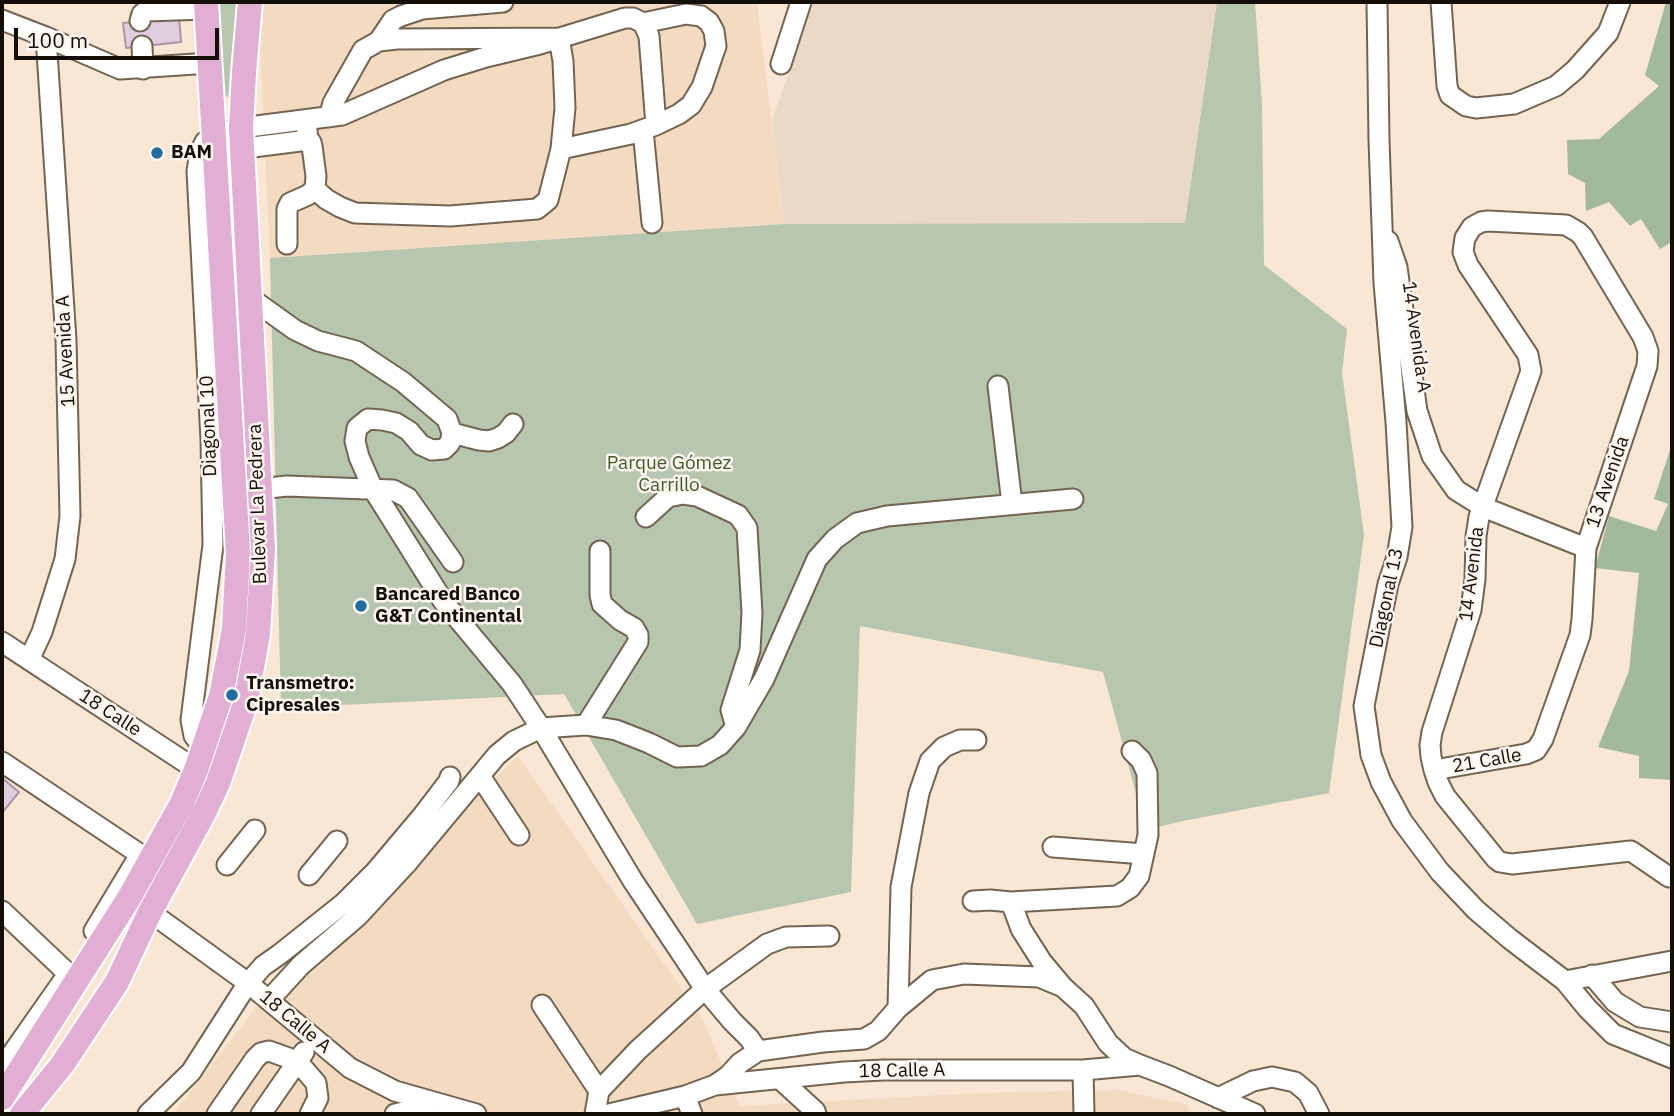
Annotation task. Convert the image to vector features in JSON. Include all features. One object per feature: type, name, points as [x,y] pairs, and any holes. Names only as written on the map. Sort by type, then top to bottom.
[{"type":"main road","name":"Bulevar La Pedrera","points":[[22,1114],[62,1065],[117,982],[150,912],[218,783],[246,701],[258,634],[263,549],[242,138],[250,2]]},
{"type":"main road","name":"Bulevar La Pedrera","points":[[2,1096],[73,978],[129,898],[145,858],[182,803],[221,696],[233,629],[238,553],[206,5]]},
{"type":"street","points":[[379,41],[393,20],[422,9],[503,2]]},
{"type":"street","points":[[781,64],[801,2]]},
{"type":"street","name":"Diagonal 13","points":[[1377,2],[1384,283],[1402,527],[1364,706],[1371,755],[1381,782],[1402,821],[1440,872],[1476,910],[1565,981],[1613,1034],[1667,1053]]},
{"type":"street","points":[[1441,2],[1447,86],[1450,95],[1466,106],[1476,108],[1514,104],[1556,86],[1576,70],[1608,33],[1620,2]]},
{"type":"street","points":[[140,21],[146,11],[206,5]]},
{"type":"street","points":[[213,144],[307,130],[329,117],[342,115],[444,70],[625,18],[633,18],[643,23],[686,14],[701,16],[709,22],[716,46],[702,87],[691,105],[679,114],[649,128],[561,149]]},
{"type":"street","points":[[2,20],[120,69],[210,63]]},
{"type":"street","points":[[643,23],[649,36],[652,223]]},
{"type":"street","name":"15 Avenida A","points":[[29,660],[42,632],[65,559],[70,516],[66,340],[46,37]]},
{"type":"street","points":[[329,117],[332,103],[363,50],[379,41],[559,38]]},
{"type":"street","points":[[315,188],[326,199],[355,213],[450,216],[537,209],[548,200],[561,149],[565,108],[559,38]]},
{"type":"street","points":[[142,46],[143,69]]},
{"type":"street","points":[[287,244],[287,209],[290,202],[308,195],[315,188],[317,176],[307,130]]},
{"type":"street","name":"Diagonal 10","points":[[191,720],[213,545],[197,170],[205,142],[213,144]]},
{"type":"street","name":"14 Avenida A","points":[[1382,216],[1394,228],[1405,261],[1427,415],[1440,450],[1441,468],[1456,490],[1483,507]]},
{"type":"street","name":"13 Avenida","points":[[1463,245],[1468,232],[1481,222],[1566,225],[1578,232],[1647,346],[1646,372],[1586,548],[1580,635],[1538,747]]},
{"type":"street","name":"14 Avenida","points":[[1463,245],[1468,265],[1528,355],[1531,365],[1529,378],[1483,507],[1476,537],[1471,610],[1432,732],[1430,745],[1434,770],[1445,796],[1500,862],[1512,864],[1631,850],[1669,877]]},
{"type":"street","points":[[249,298],[295,330],[318,341],[356,351],[403,382],[447,419],[452,433],[450,443],[444,449],[432,450],[421,445],[409,431],[382,420],[368,419],[357,428],[355,440],[359,457],[373,489],[443,601],[512,684],[633,881],[705,989],[758,1051]]},
{"type":"street","points":[[998,386],[1013,504]]},
{"type":"street","points":[[452,433],[489,441],[506,433],[513,424]]},
{"type":"street","points":[[259,489],[287,486],[393,491],[408,498],[453,562]]},
{"type":"street","points":[[646,517],[668,497],[683,494],[697,496],[738,514],[747,528],[752,613],[750,650],[731,710],[736,727]]},
{"type":"street","points":[[269,1000],[301,965],[358,916],[408,862],[496,755],[514,741],[541,728],[586,725],[616,730],[677,757],[701,756],[720,745],[736,727],[764,679],[817,559],[835,539],[857,523],[887,516],[1073,499]]},
{"type":"street","points":[[1483,507],[1586,548]]},
{"type":"street","points":[[586,725],[638,642],[634,628],[602,604],[600,551]]},
{"type":"street","name":"18 Calle","points":[[2,642],[152,740],[200,759],[218,783]]},
{"type":"street","points":[[152,740],[163,741],[180,736],[191,720]]},
{"type":"street","points":[[191,720],[200,759]]},
{"type":"street","points":[[898,1007],[901,887],[919,793],[930,761],[944,747],[960,740],[976,740]]},
{"type":"street","name":"21 Calle","points":[[1434,770],[1526,754],[1538,747]]},
{"type":"street","points":[[973,901],[1011,902],[1118,896],[1130,888],[1139,876],[1148,835],[1147,773],[1141,760],[1132,751]]},
{"type":"street","points":[[2,762],[145,858],[73,978],[2,1068]]},
{"type":"street","points":[[481,776],[519,835]]},
{"type":"street","points":[[148,1114],[191,1072],[248,983],[263,965],[290,947],[344,903],[375,872],[424,815],[450,777]]},
{"type":"street","points":[[227,865],[255,830]]},
{"type":"street","points":[[309,875],[337,841]]},
{"type":"street","points":[[1053,847],[1144,854]]},
{"type":"street","name":"18 Calle A","points":[[129,898],[248,983],[350,1068],[424,1106],[477,1114]]},
{"type":"street","points":[[1011,902],[1021,929],[1042,962],[1084,1006],[1108,1043],[1124,1058],[1140,1065]]},
{"type":"street","points":[[2,911],[73,978]]},
{"type":"street","points":[[595,1114],[599,1091],[638,1050],[705,989],[767,944],[786,937],[829,936]]},
{"type":"street","points":[[1565,981],[1672,961]]},
{"type":"street","points":[[715,1085],[758,1051],[864,1039],[878,1031],[898,1007],[932,980],[964,974],[1039,977],[1063,987]]},
{"type":"street","points":[[1592,975],[1615,1002],[1640,1017],[1672,1022]]},
{"type":"street","points":[[541,1005],[599,1091]]},
{"type":"street","points":[[261,1114],[314,1038]]},
{"type":"street","points":[[864,1039],[867,1071]]},
{"type":"street","points":[[217,1114],[255,1059],[261,1053],[269,1051],[298,1062],[316,1083],[316,1105],[310,1114]]},
{"type":"street","name":"18 Calle A","points":[[609,1114],[689,1105],[715,1085],[780,1079],[867,1071],[1083,1070],[1140,1065],[1255,1114]]},
{"type":"street","points":[[1083,1070],[1084,1114]]},
{"type":"street","points":[[1218,1098],[1252,1081],[1272,1077],[1295,1082],[1308,1093],[1319,1114]]},
{"type":"street","points":[[780,1079],[816,1114]]},
{"type":"street","points":[[394,1114],[424,1106]]},
{"type":"shaded area","points":[[258,2],[757,2],[784,224],[270,258]]},
{"type":"shaded area","points":[[813,2],[1217,2],[1185,223],[784,224],[772,120]]},
{"type":"shaded area","points":[[518,756],[703,1019],[739,1106],[978,1093],[1118,1090],[1188,1105],[1189,1114],[173,1114],[273,986]]},
{"type":"green space","points":[[214,2],[240,2],[236,97],[216,96]]},
{"type":"green space","name":"Parque Gómez Carrillo","points":[[1217,2],[1255,2],[1262,104],[1264,265],[1347,329],[1342,373],[1364,535],[1329,793],[1146,830],[1103,672],[860,626],[851,892],[697,924],[564,694],[281,708],[270,258],[784,224],[1185,223]]},
{"type":"green space","points":[[1666,2],[1672,2],[1672,242],[1660,249],[1641,219],[1630,226],[1609,202],[1586,211],[1585,183],[1568,174],[1567,140],[1599,139],[1659,86],[1645,75]]},
{"type":"green space","points":[[1672,444],[1672,780],[1639,778],[1639,756],[1598,747],[1629,671],[1639,573],[1595,568],[1609,516],[1656,531],[1668,504],[1654,499]]},
{"type":"building","points":[[179,17],[181,42],[126,48],[123,23]]},
{"type":"building","points":[[2,778],[19,792],[2,813]]},
{"type":"place","name":"BAM","points":[[157,153]]},
{"type":"place","name":"Bancared Banco G&T Continental","points":[[361,606]]},
{"type":"place","name":"Transmetro: Cipresales","points":[[232,695]]}]
